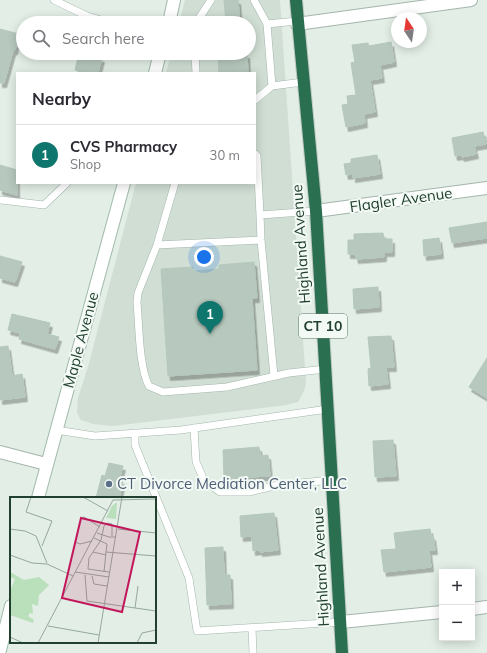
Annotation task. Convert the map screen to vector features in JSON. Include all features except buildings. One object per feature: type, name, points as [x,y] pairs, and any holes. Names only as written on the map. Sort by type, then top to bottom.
[{"type":"highway","name":"Highland Avenue","points":[[296,0],[316,211],[342,653]]},
{"type":"street","points":[[171,16],[174,0]]},
{"type":"street","points":[[297,23],[471,0]]},
{"type":"street","points":[[155,72],[158,60]]},
{"type":"street","name":"Maple Avenue","points":[[38,497],[46,464],[124,184]]},
{"type":"street","name":"Flagler Avenue","points":[[316,211],[487,188]]},
{"type":"street","points":[[0,452],[46,464]]},
{"type":"street","points":[[475,609],[487,607]]},
{"type":"street","points":[[0,650],[10,610]]},
{"type":"street","points":[[341,622],[439,612]]},
{"type":"lane","points":[[54,0],[87,16]]},
{"type":"lane","points":[[201,16],[211,0]]},
{"type":"lane","points":[[254,0],[267,24],[272,86]]},
{"type":"lane","points":[[267,24],[297,23]]},
{"type":"lane","points":[[195,60],[196,72]]},
{"type":"lane","points":[[256,99],[272,86],[303,82]]},
{"type":"lane","points":[[256,155],[258,156],[261,240],[274,376]]},
{"type":"lane","points":[[1,200],[44,205],[66,184]]},
{"type":"lane","points":[[175,184],[157,244],[138,293],[137,302],[142,362],[145,379],[149,386],[163,392],[227,387],[289,373],[326,369]]},
{"type":"lane","points":[[260,216],[316,211]]},
{"type":"lane","points":[[157,244],[261,240]]},
{"type":"lane","points":[[56,430],[95,436],[135,433],[194,428],[328,409]]},
{"type":"lane","points":[[194,428],[196,462],[204,480],[220,492],[249,492],[278,485],[332,480]]},
{"type":"lane","points":[[135,433],[135,445],[189,578],[197,631],[341,622]]},
{"type":"lane","points":[[252,628],[253,653]]},
{"type":"shaded area","points":[[185,0],[280,0],[306,383],[304,391],[298,402],[286,405],[113,426],[93,424],[81,420],[77,413],[78,398],[88,367],[136,184],[256,184],[256,72],[166,72],[169,60],[256,60],[256,16],[181,16]]},
{"type":"place","name":"CVS Pharmacy","points":[[210,334]]},
{"type":"place","name":"CT Divorce Mediation Center, LLC","points":[[109,484]]}]
